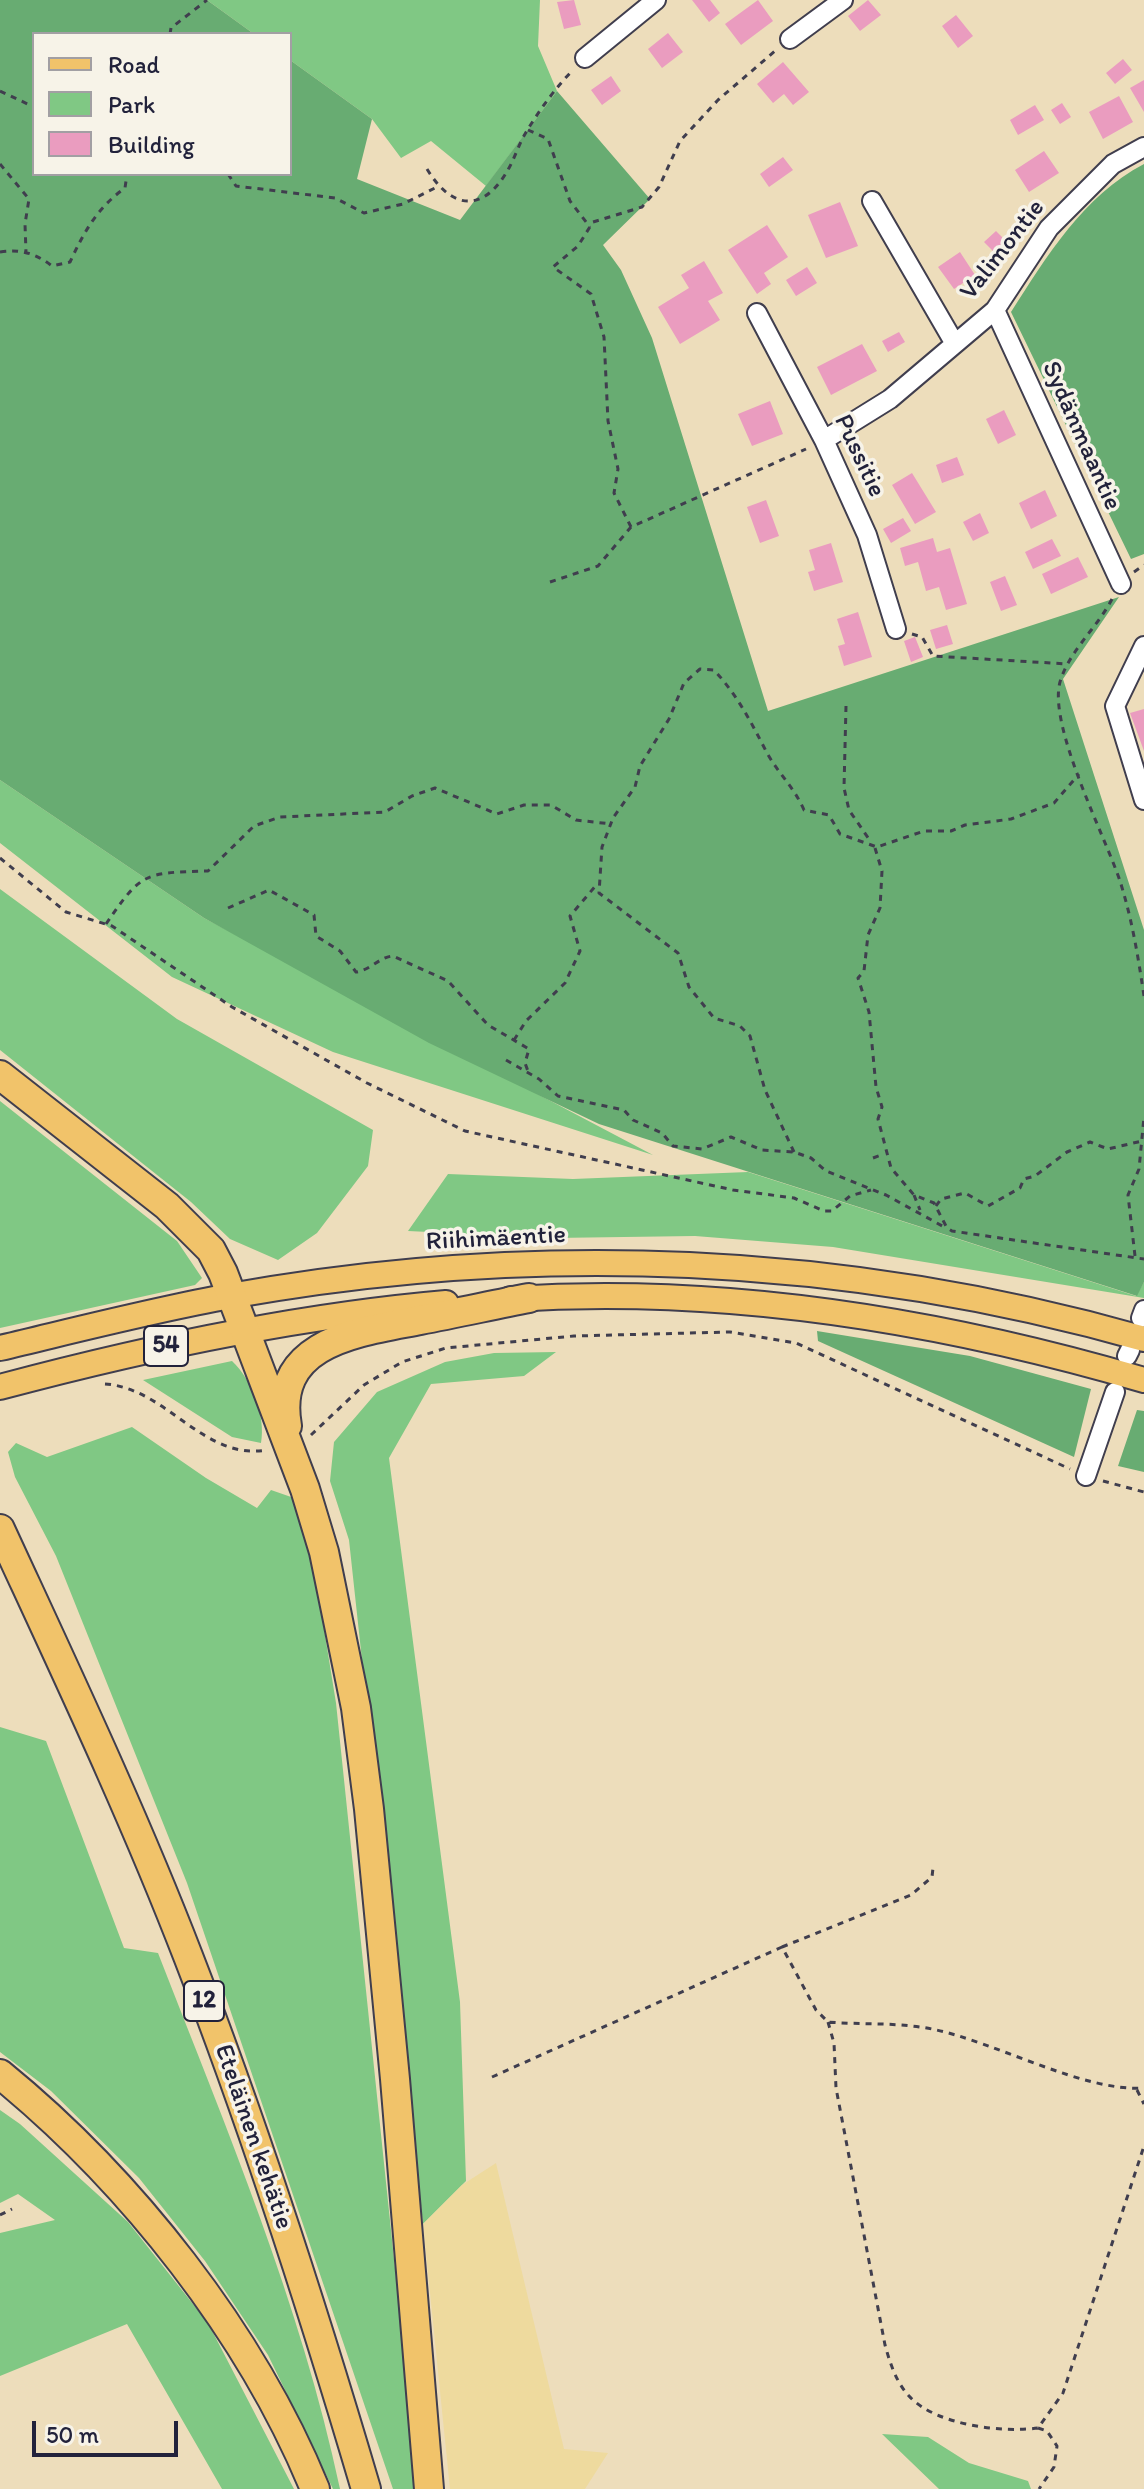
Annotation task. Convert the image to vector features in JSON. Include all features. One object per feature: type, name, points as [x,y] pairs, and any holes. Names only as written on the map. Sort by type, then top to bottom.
[{"type":"highway","points":[[0,1075],[189,1226],[211,1250],[292,1450],[324,1552],[341,1625],[369,1809],[429,2489]]},
{"type":"highway","points":[[292,1450],[285,1403],[289,1383],[297,1368],[326,1344],[364,1331],[529,1298]]},
{"type":"highway","name":"Eteläinen kehätie","points":[[0,1529],[127,1809],[187,1955],[269,2179],[366,2489]]},
{"type":"highway","points":[[0,2074],[110,2181],[208,2296],[269,2397],[315,2489]]},
{"type":"main road","name":"Riihimäentie","points":[[0,1348],[231,1296],[452,1267],[621,1262],[736,1265],[841,1276],[999,1302],[1137,1335]]},
{"type":"main road","points":[[243,1331],[375,1311],[529,1298],[728,1301],[834,1311],[979,1336],[1144,1380]]},
{"type":"main road","name":"54","points":[[0,1387],[93,1374],[243,1331]]},
{"type":"street","points":[[585,58],[656,0]]},
{"type":"street","points":[[790,39],[843,0]]},
{"type":"street","name":"Valimontie","points":[[824,440],[890,399],[995,310],[1049,228],[1113,164],[1144,147]]},
{"type":"street","points":[[872,201],[955,344]]},
{"type":"street","name":"Sydänmaantie","points":[[995,310],[1121,584]]},
{"type":"street","name":"Pussitie","points":[[757,313],[824,440],[867,535],[896,629]]},
{"type":"street","points":[[1144,646],[1115,706],[1144,800]]},
{"type":"street","points":[[1086,1476],[1115,1392]]},
{"type":"path","points":[[170,32],[171,28],[207,0]]},
{"type":"path","points":[[631,527],[614,493],[618,469],[608,421],[604,337],[591,294],[553,267],[578,246],[593,222],[642,207],[659,187],[680,141],[718,100],[790,39]]},
{"type":"path","points":[[427,169],[439,186],[459,201],[473,203],[493,191],[528,130],[564,79],[585,58]]},
{"type":"path","points":[[0,91],[32,106]]},
{"type":"path","points":[[528,130],[548,139],[570,201],[590,227]]},
{"type":"path","points":[[0,164],[29,199],[26,252]]},
{"type":"path","points":[[0,252],[26,252],[39,256],[52,266],[70,262],[87,225],[107,201],[125,188],[127,176]]},
{"type":"path","points":[[229,176],[236,186],[335,198],[364,213],[403,204],[439,186]]},
{"type":"path","points":[[550,582],[598,566],[631,527],[824,440]]},
{"type":"path","points":[[1121,584],[1068,664],[1059,686],[1059,710],[1124,895],[1135,934],[1144,996]]},
{"type":"path","points":[[896,629],[922,637],[933,656],[1068,664]]},
{"type":"path","points":[[794,1152],[765,1090],[750,1036],[740,1026],[714,1018],[689,987],[678,953],[603,898],[598,883],[602,847],[611,824],[635,787],[640,766],[665,726],[684,683],[705,667],[714,670],[727,690],[744,705],[751,725],[787,777],[804,810],[829,815],[840,834],[872,844],[924,831],[951,831],[965,825],[1011,819],[1054,803],[1079,774]]},
{"type":"path","points":[[846,706],[844,788],[849,810],[872,844],[882,871],[880,908],[868,935],[864,971],[858,978],[869,1012],[876,1087],[882,1107],[878,1119],[884,1154],[891,1168],[914,1195],[920,1213]]},
{"type":"path","points":[[106,924],[127,894],[144,878],[160,872],[208,871],[254,826],[280,817],[385,812],[412,796],[435,788],[497,814],[524,805],[551,805],[576,820],[611,824]]},
{"type":"path","points":[[0,858],[66,912],[106,924],[232,1007],[367,1083],[465,1131],[733,1190],[794,1198],[824,1211],[832,1211],[850,1196],[871,1190]]},
{"type":"path","points":[[514,1041],[526,1021],[565,983],[580,951],[570,916],[598,883]]},
{"type":"path","points":[[228,908],[269,890],[279,899],[314,915],[316,936],[340,951],[350,969],[356,972],[369,970],[386,957],[403,958],[448,981],[488,1025],[529,1049],[525,1063],[529,1074]]},
{"type":"path","points":[[506,1060],[558,1096],[624,1110],[633,1120],[662,1133],[673,1146],[702,1149],[731,1137],[762,1150],[794,1152],[958,1233],[1144,1259]]},
{"type":"path","points":[[1135,1256],[1128,1195],[1139,1169],[1144,1117]]},
{"type":"path","points":[[936,1206],[941,1199],[965,1193],[988,1206],[1020,1188],[1024,1179],[1035,1176],[1067,1152],[1090,1142],[1108,1149],[1142,1141]]},
{"type":"path","points":[[873,1158],[884,1154]]},
{"type":"path","points":[[914,1195],[936,1206],[947,1228]]},
{"type":"path","points":[[93,1374],[140,1394],[225,1448],[249,1452],[292,1450],[364,1385],[402,1362],[446,1348],[574,1336],[730,1332],[796,1343],[1086,1476],[1144,1492]]},
{"type":"path","points":[[492,2077],[782,1947],[911,1895],[932,1877],[933,1868]]},
{"type":"path","points":[[782,1947],[816,2010],[828,2022],[834,2043],[836,2088],[885,2345],[902,2388],[923,2407],[967,2423],[997,2430],[1038,2428],[1047,2431],[1057,2446],[1054,2467],[1039,2489]]},
{"type":"path","points":[[828,2022],[931,2029],[997,2047],[1093,2082],[1144,2088]]},
{"type":"path","points":[[1137,2088],[1144,2104]]},
{"type":"path","points":[[1038,2428],[1063,2393],[1144,2146]]},
{"type":"path","points":[[0,2215],[12,2209]]},
{"type":"green space","points":[[0,0],[207,0],[251,32],[32,32],[32,176],[292,176],[292,61],[372,119],[357,179],[460,220],[557,91],[650,199],[603,245],[621,270],[652,338],[768,711],[1119,597],[1063,679],[1144,930],[1144,1282],[1137,1296],[599,1124],[429,1043],[204,918],[0,780]]},
{"type":"green space","points":[[207,0],[540,0],[538,46],[557,91],[486,186],[431,141],[401,158],[372,119],[292,61],[292,32],[251,32]]},
{"type":"green space","points":[[1144,164],[1144,554],[1131,559],[1011,312],[1053,249],[1085,210],[1122,177]]},
{"type":"green space","points":[[0,780],[204,918],[653,1155],[333,1052],[172,977],[0,843]]},
{"type":"green space","points":[[0,889],[177,1019],[373,1130],[368,1166],[317,1233],[278,1260],[230,1239],[191,1202],[0,1050]]},
{"type":"green space","points":[[0,1101],[177,1241],[202,1278],[195,1285],[0,1328]]},
{"type":"green space","points":[[748,1172],[1136,1296],[1144,1282],[1144,1298],[833,1247],[695,1236],[553,1238],[408,1231],[448,1174],[573,1179]]},
{"type":"green space","points":[[817,1331],[970,1356],[1091,1389],[1074,1457],[818,1341]]},
{"type":"green space","points":[[556,1352],[524,1376],[431,1384],[389,1458],[460,2002],[466,2181],[423,2224],[349,1540],[330,1481],[334,1442],[377,1392],[445,1362],[494,1353]]},
{"type":"green space","points":[[232,1361],[246,1378],[256,1399],[261,1421],[261,1443],[232,1437],[143,1380]]},
{"type":"green space","points":[[1137,1410],[1144,1411],[1144,1472],[1118,1466]]},
{"type":"green space","points":[[132,1427],[206,1478],[257,1508],[271,1490],[294,1498],[314,1567],[336,1703],[418,2489],[393,2489],[187,1883],[56,1556],[15,1477],[8,1452],[16,1443],[47,1457]]},
{"type":"green space","points":[[0,1727],[46,1741],[124,1948],[158,1953],[283,2284],[324,2420],[340,2489],[333,2489],[268,2355],[205,2261],[139,2178],[51,2091],[0,2052]]},
{"type":"green space","points":[[0,2110],[20,2124],[128,2222],[208,2323],[294,2489],[222,2489],[127,2324],[0,2376],[0,2233],[55,2220],[18,2194],[0,2203]]},
{"type":"green space","points":[[882,2434],[928,2437],[969,2463],[1028,2481],[1031,2489],[939,2489]]},
{"type":"sand","points":[[496,2163],[564,2449],[608,2453],[585,2489],[450,2489],[423,2224],[462,2185]]},
{"type":"building","points":[[574,0],[581,25],[564,29],[557,2]]},
{"type":"building","points":[[692,0],[710,0],[720,13],[709,22]]},
{"type":"building","points":[[758,0],[773,21],[741,45],[725,24]]},
{"type":"building","points":[[868,0],[881,15],[860,31],[848,16]]},
{"type":"building","points":[[956,15],[973,36],[958,48],[942,26]]},
{"type":"building","points":[[668,33],[683,52],[662,68],[648,49]]},
{"type":"building","points":[[1123,59],[1132,70],[1115,84],[1106,73]]},
{"type":"building","points":[[783,62],[809,92],[793,105],[784,94],[773,103],[757,84]]},
{"type":"building","points":[[611,76],[621,91],[602,105],[591,90]]},
{"type":"building","points":[[1144,80],[1144,112],[1130,88]]},
{"type":"building","points":[[1119,96],[1133,122],[1103,139],[1089,112]]},
{"type":"building","points":[[1062,103],[1071,117],[1060,124],[1051,110]]},
{"type":"building","points":[[1035,105],[1044,120],[1018,135],[1010,120]]},
{"type":"building","points":[[1044,151],[1059,173],[1029,192],[1015,170]]},
{"type":"building","points":[[783,157],[793,170],[769,187],[760,174]]},
{"type":"building","points":[[840,202],[858,246],[826,258],[808,215]]},
{"type":"building","points":[[767,225],[788,257],[764,273],[771,284],[757,294],[728,250]]},
{"type":"building","points":[[996,231],[1006,241],[994,252],[984,242]]},
{"type":"building","points":[[960,252],[975,275],[954,289],[938,267]]},
{"type":"building","points":[[704,261],[723,293],[708,301],[720,320],[680,344],[658,307],[689,288],[681,275]]},
{"type":"building","points":[[807,267],[817,283],[796,296],[786,280]]},
{"type":"building","points":[[899,332],[905,342],[888,352],[882,341]]},
{"type":"building","points":[[862,344],[877,371],[831,395],[817,367]]},
{"type":"building","points":[[770,401],[783,434],[752,446],[738,414]]},
{"type":"building","points":[[1004,410],[1016,435],[998,444],[986,419]]},
{"type":"building","points":[[957,457],[964,475],[942,483],[936,465]]},
{"type":"building","points":[[912,473],[936,512],[915,524],[892,485]]},
{"type":"building","points":[[1045,490],[1057,516],[1031,529],[1019,503]]},
{"type":"building","points":[[766,500],[779,536],[760,543],[747,507]]},
{"type":"building","points":[[980,513],[989,533],[973,541],[963,522]]},
{"type":"building","points":[[903,518],[911,531],[891,543],[883,529]]},
{"type":"building","points":[[933,538],[937,552],[950,548],[967,604],[946,610],[939,587],[926,591],[918,562],[905,566],[900,548]]},
{"type":"building","points":[[1052,539],[1061,556],[1033,569],[1025,552]]},
{"type":"building","points":[[831,543],[843,582],[814,591],[808,572],[815,570],[809,550]]},
{"type":"building","points":[[1078,557],[1088,577],[1051,594],[1042,574]]},
{"type":"building","points":[[1005,576],[1017,605],[1001,611],[990,582]]},
{"type":"building","points":[[858,612],[872,657],[844,666],[838,646],[845,644],[837,619]]},
{"type":"building","points":[[947,625],[953,644],[936,649],[930,630]]},
{"type":"building","points":[[915,637],[923,657],[911,662],[904,641]]},
{"type":"building","points":[[1144,709],[1144,751],[1130,713]]}]
